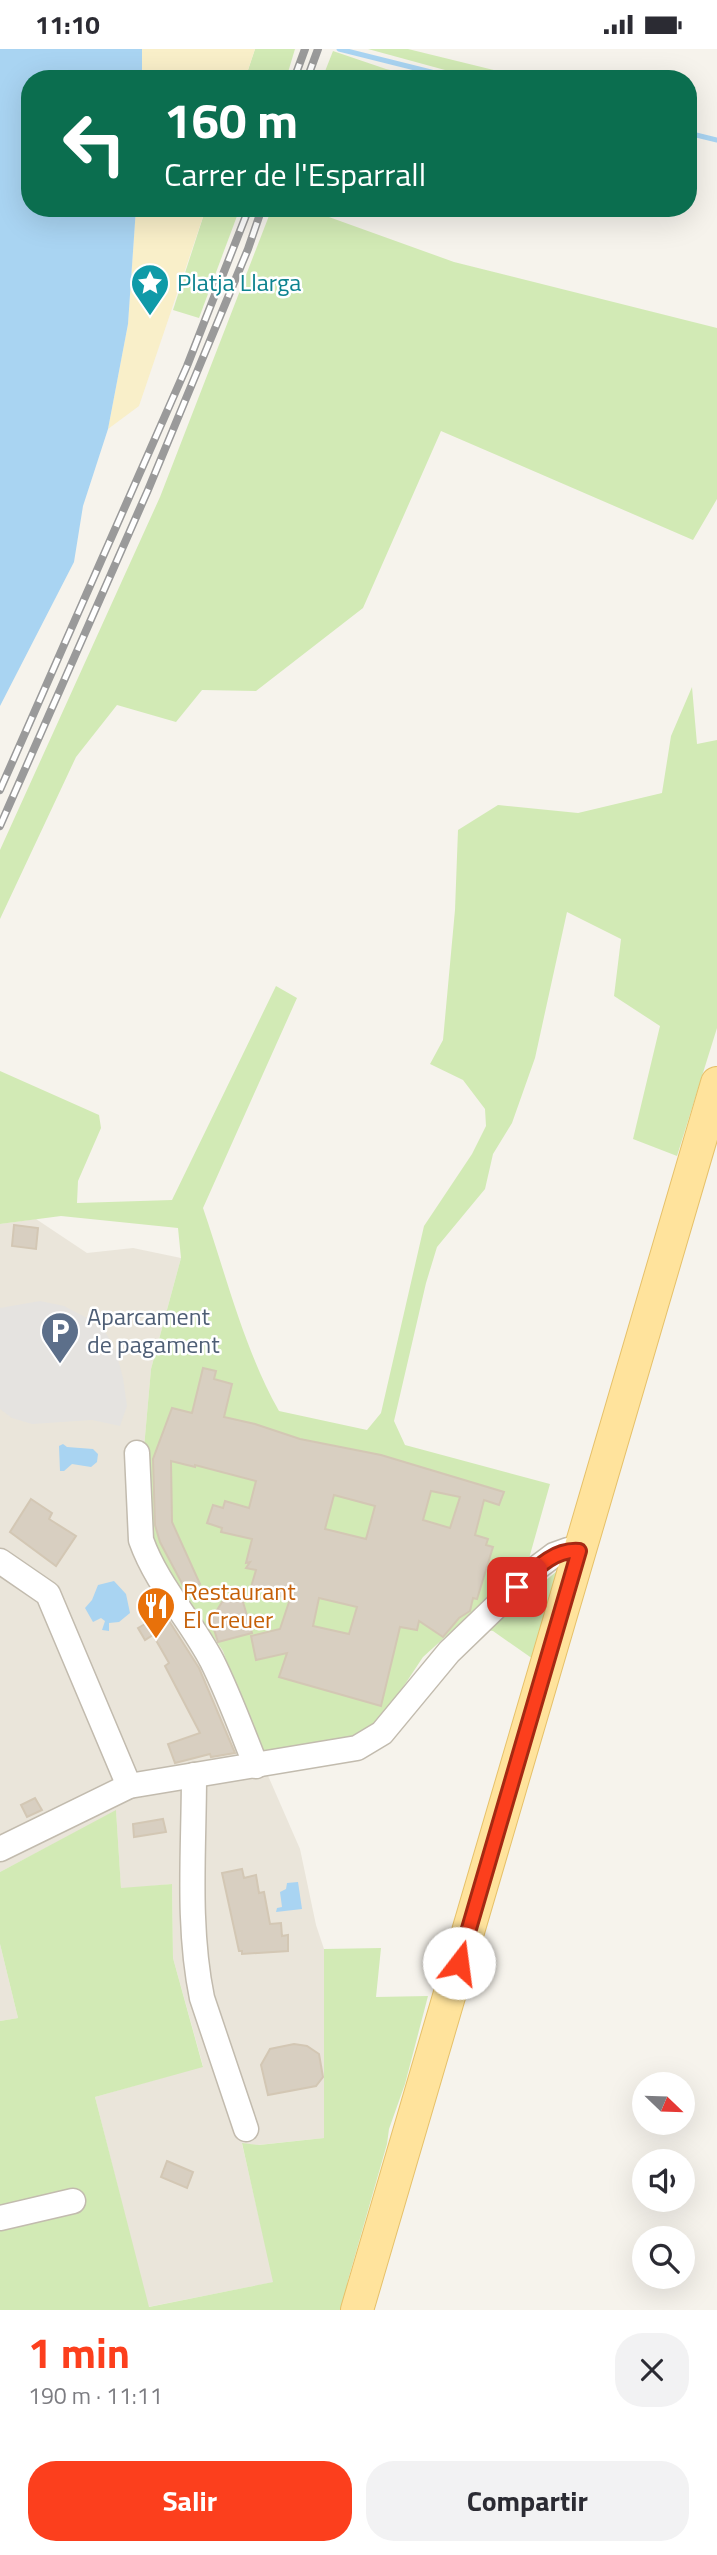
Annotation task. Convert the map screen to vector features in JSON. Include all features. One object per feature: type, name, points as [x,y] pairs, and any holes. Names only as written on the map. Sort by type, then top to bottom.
[{"type":"main road","points":[[357,2310],[717,1083]]},
{"type":"street","points":[[137,1453],[141,1540],[159,1580],[211,1660],[256,1766]]},
{"type":"street","points":[[0,1849],[129,1786],[335,1754],[371,1741],[382,1733],[449,1652],[534,1570],[554,1555],[568,1550],[579,1551]]},
{"type":"street","points":[[0,1561],[48,1594],[129,1786]]},
{"type":"street","points":[[194,1775],[193,1933],[198,1976],[202,1998],[246,2129]]},
{"type":"street","points":[[0,2218],[73,2201]]},
{"type":"shaded area","points":[[36,1219],[87,1253],[133,1248],[181,1258],[151,1369],[143,1459],[176,1585],[223,1651],[259,1755],[300,1849],[316,1925],[324,1949],[324,2138],[258,2145],[242,2144],[274,2282],[148,2307],[95,2097],[203,2066],[173,1958],[172,1884],[121,1889],[116,1811],[0,1872],[0,1224]]},
{"type":"shaded area","name":"Aparcament de pagament","points":[[40,1301],[64,1306],[87,1318],[106,1333],[116,1352],[123,1378],[127,1406],[120,1426],[92,1420],[32,1424],[12,1418],[0,1409],[0,1308]]},
{"type":"shaded area","points":[[0,1944],[18,2018],[0,2021]]},
{"type":"green space","points":[[255,49],[295,49],[289,70],[248,70]]},
{"type":"green space","points":[[368,49],[408,49],[493,70],[445,70]]},
{"type":"green space","points":[[333,51],[390,70],[326,70]]},
{"type":"green space","points":[[203,217],[237,217],[199,318],[173,310]]},
{"type":"green space","points":[[269,217],[329,217],[454,262],[717,328],[717,499],[693,540],[441,431],[363,608],[256,691],[202,690],[176,722],[117,705],[76,757],[0,919],[0,850],[160,497]]},
{"type":"green space","points":[[692,687],[697,744],[717,740],[717,1028],[677,1156],[633,1139],[660,1026],[614,996],[621,939],[567,912],[535,1058],[512,1123],[493,1154],[485,1189],[437,1247],[394,1421],[405,1445],[550,1484],[528,1562],[423,1657],[376,1728],[362,1737],[259,1755],[223,1651],[148,1541],[143,1459],[151,1369],[181,1258],[178,1228],[61,1216],[0,1224],[0,1071],[99,1115],[101,1128],[78,1181],[77,1203],[172,1200],[276,986],[297,998],[203,1208],[236,1311],[256,1363],[279,1411],[367,1430],[381,1413],[424,1226],[472,1154],[486,1126],[485,1109],[463,1080],[430,1064],[443,1040],[455,910],[458,830],[498,805],[578,813],[662,793],[671,736]]},
{"type":"green space","points":[[557,1571],[533,1659],[493,1631],[486,1630]]},
{"type":"green space","points":[[116,1810],[121,1888],[172,1884],[173,1958],[203,2067],[95,2097],[149,2307],[273,2282],[242,2143],[259,2145],[324,2138],[324,1949],[381,1948],[376,1997],[428,1996],[348,2280],[343,2310],[0,2310],[0,2021],[18,2018],[0,1944],[0,1872]]},
{"type":"sand","points":[[142,49],[255,49],[248,70],[142,70]]},
{"type":"sand","name":"Platja Llarga","points":[[135,217],[203,217],[139,406],[108,429],[128,324]]},
{"type":"water","points":[[0,49],[142,49],[142,70],[21,70],[21,217],[135,217],[128,324],[108,429],[83,506],[74,562],[0,706]]},
{"type":"water","points":[[63,1444],[67,1447],[93,1449],[98,1454],[97,1462],[91,1467],[72,1464],[60,1471],[59,1446]]},
{"type":"water","points":[[114,1581],[126,1594],[130,1613],[119,1622],[109,1623],[109,1631],[102,1630],[105,1621],[101,1618],[93,1622],[85,1608],[92,1600],[98,1585]]},
{"type":"water","points":[[298,1882],[302,1909],[276,1912],[277,1908],[282,1907],[280,1892],[286,1889],[287,1883]]},
{"type":"building","points":[[14,1225],[38,1228],[36,1249],[12,1246]]},
{"type":"building","points":[[203,1368],[216,1371],[214,1379],[232,1384],[224,1417],[300,1439],[381,1455],[504,1492],[499,1505],[484,1500],[475,1535],[488,1539],[486,1545],[493,1547],[477,1599],[473,1598],[470,1611],[459,1618],[443,1637],[419,1621],[417,1630],[400,1627],[381,1706],[279,1677],[287,1653],[256,1660],[251,1636],[280,1629],[290,1599],[251,1587],[256,1570],[246,1568],[250,1562],[246,1563],[252,1539],[221,1532],[222,1528],[207,1523],[213,1505],[223,1508],[225,1501],[249,1508],[256,1481],[171,1461],[172,1522],[200,1584],[186,1591],[160,1542],[155,1525],[153,1459],[172,1408],[192,1413]],"holes":[[[431,1491],[460,1497],[450,1528],[423,1520]],[[334,1495],[375,1506],[366,1539],[325,1529]],[[319,1598],[357,1607],[349,1634],[313,1626]]]},
{"type":"building","points":[[31,1499],[52,1513],[49,1519],[76,1536],[56,1566],[10,1532]]},
{"type":"building","points":[[241,1595],[252,1633],[218,1642],[211,1620],[222,1602]]},
{"type":"building","points":[[164,1613],[199,1668],[235,1753],[211,1757],[210,1754],[175,1763],[168,1744],[200,1733],[165,1666],[169,1663],[153,1635],[145,1640],[138,1628]]},
{"type":"building","points":[[35,1798],[42,1810],[27,1817],[21,1805]]},
{"type":"building","points":[[163,1819],[166,1832],[134,1837],[133,1824]]},
{"type":"building","points":[[242,1869],[244,1878],[256,1875],[259,1893],[264,1892],[270,1924],[281,1923],[282,1936],[288,1935],[288,1951],[242,1954],[242,1951],[239,1951],[222,1873]]},
{"type":"building","points":[[294,2044],[307,2046],[319,2054],[323,2077],[316,2086],[268,2095],[261,2065],[270,2049]]},
{"type":"building","points":[[167,2161],[193,2172],[187,2188],[161,2177]]},
{"type":"waterway","points":[[339,49],[423,70]]},
{"type":"waterway","points":[[697,135],[717,140]]},
{"type":"railway","points":[[297,70],[305,49]]},
{"type":"railway","points":[[310,70],[318,49]]},
{"type":"railway","points":[[0,790],[187,366],[245,217]]},
{"type":"railway","points":[[0,826],[148,490],[259,217]]},
{"type":"place","name":"Platja Llarga","points":[[150,317]]},
{"type":"place","name":"Aparcament de pagament","points":[[60,1365]]},
{"type":"place","name":"Restaurant El Creuer","points":[[156,1640]]},
{"type":"route","points":[[459,1963],[579,1551],[568,1550],[554,1555],[517,1587]]}]
